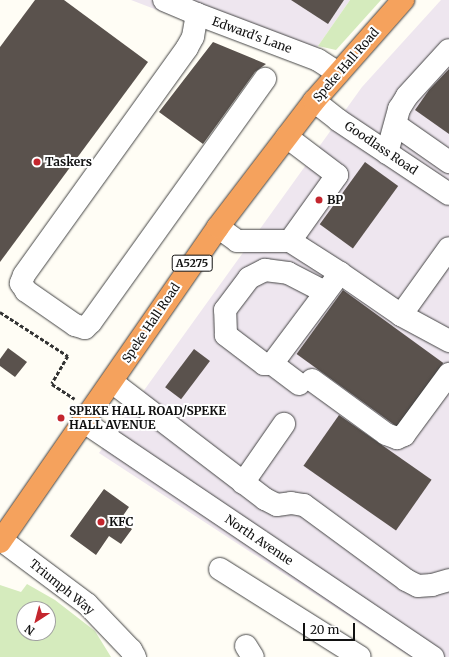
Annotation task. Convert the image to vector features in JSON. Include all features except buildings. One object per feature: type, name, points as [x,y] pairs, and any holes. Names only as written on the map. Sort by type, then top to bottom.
[{"type":"highway","name":"Speke Hall Road","points":[[1,540],[218,227],[314,101],[403,0]]},
{"type":"street","name":"Edward's Lane","points":[[164,0],[318,60],[338,73]]},
{"type":"street","points":[[197,14],[193,38],[187,48],[24,274],[21,283],[26,291],[75,325],[85,328],[91,322],[265,79]]},
{"type":"street","points":[[387,153],[399,110],[408,96],[449,50]]},
{"type":"street","name":"Goodlass Road","points":[[314,101],[387,153],[449,194]]},
{"type":"street","points":[[396,124],[449,162]]},
{"type":"street","points":[[287,137],[337,175],[290,241]]},
{"type":"street","points":[[218,227],[237,241],[290,241],[401,315],[447,337]]},
{"type":"street","points":[[401,315],[449,248]]},
{"type":"street","points":[[326,292],[288,273],[266,270],[249,278],[225,310],[226,335],[264,364],[272,364],[305,382],[386,434],[397,438],[404,435],[449,374]]},
{"type":"street","points":[[272,364],[340,273]]},
{"type":"street","points":[[112,382],[265,500],[277,505],[291,503],[304,505],[406,580],[418,586],[432,585],[449,580]]},
{"type":"street","name":"North Avenue","points":[[88,416],[433,657]]},
{"type":"street","points":[[243,483],[284,424]]},
{"type":"street","name":"Triumph Way","points":[[1,540],[87,604],[131,650],[135,657]]},
{"type":"street","points":[[220,569],[360,657]]},
{"type":"path","points":[[0,312],[68,356],[52,384],[88,416]]},
{"type":"shaded area","points":[[131,0],[350,0],[318,46],[301,65]]},
{"type":"shaded area","points":[[441,0],[449,0],[449,657],[411,657],[99,453],[362,87]]},
{"type":"green space","points":[[350,0],[381,0],[336,50],[318,46]]},
{"type":"green space","points":[[27,584],[55,600],[95,631],[111,657],[0,657],[0,585],[21,592]]},
{"type":"place","name":"Taskers","points":[[37,162]]},
{"type":"place","name":"BP","points":[[319,200]]},
{"type":"place","name":"SPEKE HALL ROAD/SPEKE HALL AVENUE","points":[[61,418]]},
{"type":"place","name":"KFC","points":[[101,522]]}]
